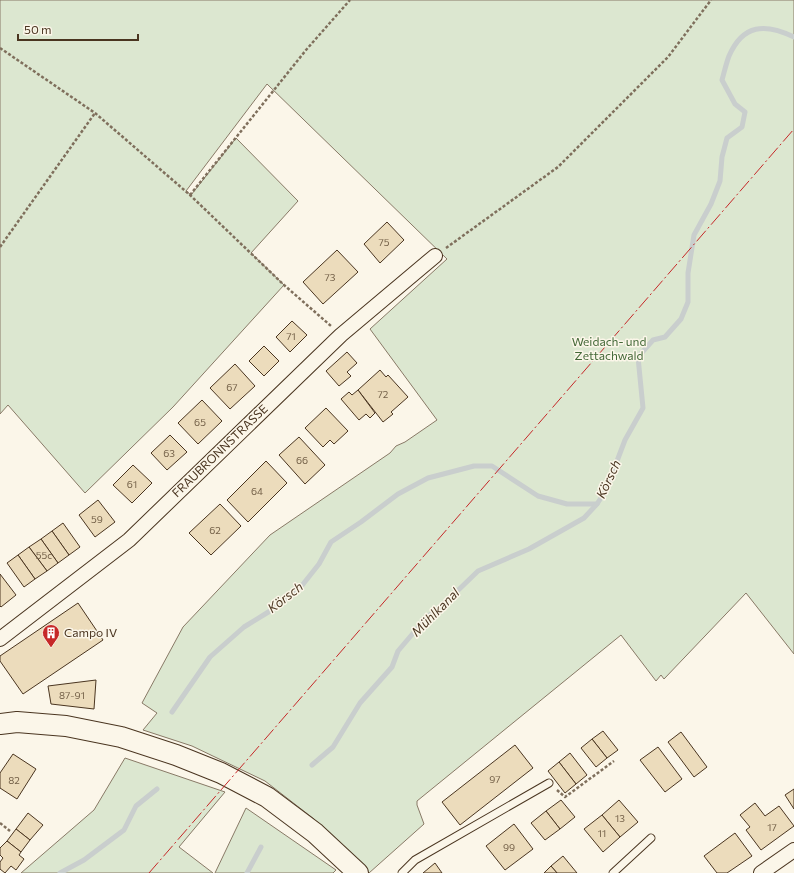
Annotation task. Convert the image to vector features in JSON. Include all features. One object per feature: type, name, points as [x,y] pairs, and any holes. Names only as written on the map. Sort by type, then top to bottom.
[{"type":"main road","points":[[0,724],[17,722],[66,726],[121,737],[176,755],[221,773],[273,801],[315,833],[358,873]]},
{"type":"street","name":"FRAUBRONNSTRASSE","points":[[0,639],[129,540],[341,334],[435,256]]},
{"type":"street","points":[[761,873],[794,850]]},
{"type":"lane","points":[[402,873],[415,860],[549,783]]},
{"type":"lane","points":[[613,873],[651,838]]},
{"type":"path","points":[[190,195],[306,50],[350,0]]},
{"type":"path","points":[[435,256],[558,168],[668,57],[711,0]]},
{"type":"path","points":[[0,48],[95,113],[190,195],[284,285],[341,334]]},
{"type":"path","points":[[0,247],[95,113]]},
{"type":"path","points":[[549,783],[565,797],[614,760]]},
{"type":"path","points":[[0,823],[10,831]]},
{"type":"green space","name":"Weidach- und Zettachwald","points":[[0,0],[794,0],[794,654],[746,593],[664,679],[661,675],[656,681],[621,635],[417,801],[424,824],[369,873],[314,819],[265,781],[192,746],[143,730],[157,713],[142,703],[183,627],[270,535],[390,453],[396,446],[405,442],[437,420],[370,329],[447,259],[267,84],[186,191],[191,195],[236,138],[298,201],[251,253],[284,285],[173,407],[85,493],[8,405],[0,414]]},
{"type":"green space","points":[[125,758],[225,792],[179,847],[213,873],[21,873],[94,810]]},
{"type":"green space","points":[[246,808],[336,870],[333,873],[215,873]]},
{"type":"building","points":[[387,222],[404,240],[380,263],[364,244]]},
{"type":"building","points":[[337,250],[358,272],[323,304],[303,282]]},
{"type":"building","points":[[292,321],[307,335],[290,352],[276,337]]},
{"type":"building","points":[[264,346],[279,361],[264,376],[249,361]]},
{"type":"building","points":[[347,352],[357,363],[347,372],[351,376],[339,386],[326,371]]},
{"type":"building","points":[[235,364],[255,386],[230,409],[210,388]]},
{"type":"building","points":[[380,370],[386,377],[388,375],[408,397],[391,412],[393,414],[383,422],[358,390]]},
{"type":"building","points":[[358,390],[375,413],[370,418],[366,414],[359,420],[341,399],[349,392],[352,395]]},
{"type":"building","points":[[202,400],[222,421],[198,444],[178,423]]},
{"type":"building","points":[[326,408],[348,431],[334,444],[330,440],[323,447],[305,428]]},
{"type":"building","points":[[170,435],[187,452],[167,470],[151,453]]},
{"type":"building","points":[[299,437],[325,465],[305,484],[279,455]]},
{"type":"building","points":[[266,461],[287,483],[248,522],[227,500]]},
{"type":"building","points":[[133,465],[152,483],[132,503],[113,485]]},
{"type":"building","points":[[98,500],[115,522],[95,537],[79,515]]},
{"type":"building","points":[[220,504],[241,526],[211,555],[189,533]]},
{"type":"building","points":[[63,523],[80,547],[69,555],[52,531]]},
{"type":"building","points":[[52,531],[69,555],[58,563],[41,539]]},
{"type":"building","points":[[41,539],[58,563],[47,571],[29,547]]},
{"type":"building","points":[[29,547],[47,571],[35,579],[18,555]]},
{"type":"building","points":[[18,555],[35,579],[24,587],[7,563]]},
{"type":"building","points":[[0,574],[16,595],[1,607],[0,606]]},
{"type":"building","name":"Campo IV","points":[[78,603],[103,640],[23,694],[0,661],[0,656]]},
{"type":"building","points":[[96,680],[94,709],[51,704],[48,686]]},
{"type":"building","points":[[603,731],[618,750],[607,758],[592,739]]},
{"type":"building","points":[[681,732],[707,767],[694,777],[668,742]]},
{"type":"building","points":[[592,739],[607,758],[596,767],[581,748]]},
{"type":"building","points":[[515,745],[533,768],[460,825],[442,802]]},
{"type":"building","points":[[658,747],[682,779],[665,792],[640,760]]},
{"type":"building","points":[[570,753],[587,775],[576,784],[559,762]]},
{"type":"building","points":[[13,754],[36,769],[17,799],[0,788],[0,773]]},
{"type":"building","points":[[559,762],[576,784],[565,793],[548,771]]},
{"type":"building","points":[[794,789],[794,809],[785,795]]},
{"type":"building","points":[[561,800],[575,817],[560,829],[546,811]]},
{"type":"building","points":[[619,800],[638,822],[620,837],[602,815]]},
{"type":"building","points":[[755,803],[765,816],[779,806],[794,826],[761,850],[746,830],[750,827],[740,815]]},
{"type":"building","points":[[546,811],[560,829],[545,840],[531,823]]},
{"type":"building","points":[[28,813],[43,825],[30,840],[16,829]]},
{"type":"building","points":[[602,815],[620,837],[603,852],[584,829]]},
{"type":"building","points":[[514,824],[533,849],[505,870],[486,846]]},
{"type":"building","points":[[16,829],[30,840],[21,852],[7,841]]},
{"type":"building","points":[[735,833],[752,856],[727,873],[717,873],[704,856]]},
{"type":"building","points":[[7,841],[21,852],[19,855],[24,859],[16,870],[11,866],[5,873],[0,869],[0,862],[3,858],[0,855],[0,848]]},
{"type":"building","points":[[563,856],[577,873],[557,873],[551,866]]},
{"type":"building","points":[[435,863],[442,873],[423,873]]},
{"type":"building","points":[[551,866],[557,873],[544,873]]},
{"type":"waterway","name":"Körsch","points":[[172,712],[210,657],[244,627],[270,611],[300,588],[319,564],[331,542],[361,522],[398,494],[428,478],[474,466],[492,466],[538,496],[567,504],[597,504],[606,490],[625,440],[643,408],[638,357],[653,340],[665,337],[681,319],[688,302],[688,273],[694,235],[711,204],[720,181],[722,157],[727,138],[742,127],[745,112],[735,104],[722,80],[729,56],[741,38],[748,32],[756,29],[764,28],[774,30],[794,37]]},
{"type":"waterway","name":"Mühlkanal","points":[[312,765],[333,747],[360,703],[392,667],[398,651],[426,618],[446,602],[478,571],[529,549],[584,518],[597,504]]},
{"type":"waterway","name":"Körsch","points":[[60,873],[84,860],[124,830],[136,806],[157,789]]},
{"type":"waterway","name":"Mühlkanal","points":[[247,873],[261,847]]},
{"type":"power","points":[[149,873],[794,129]]},
{"type":"place","name":"Campo IV","points":[[51,648]]}]
